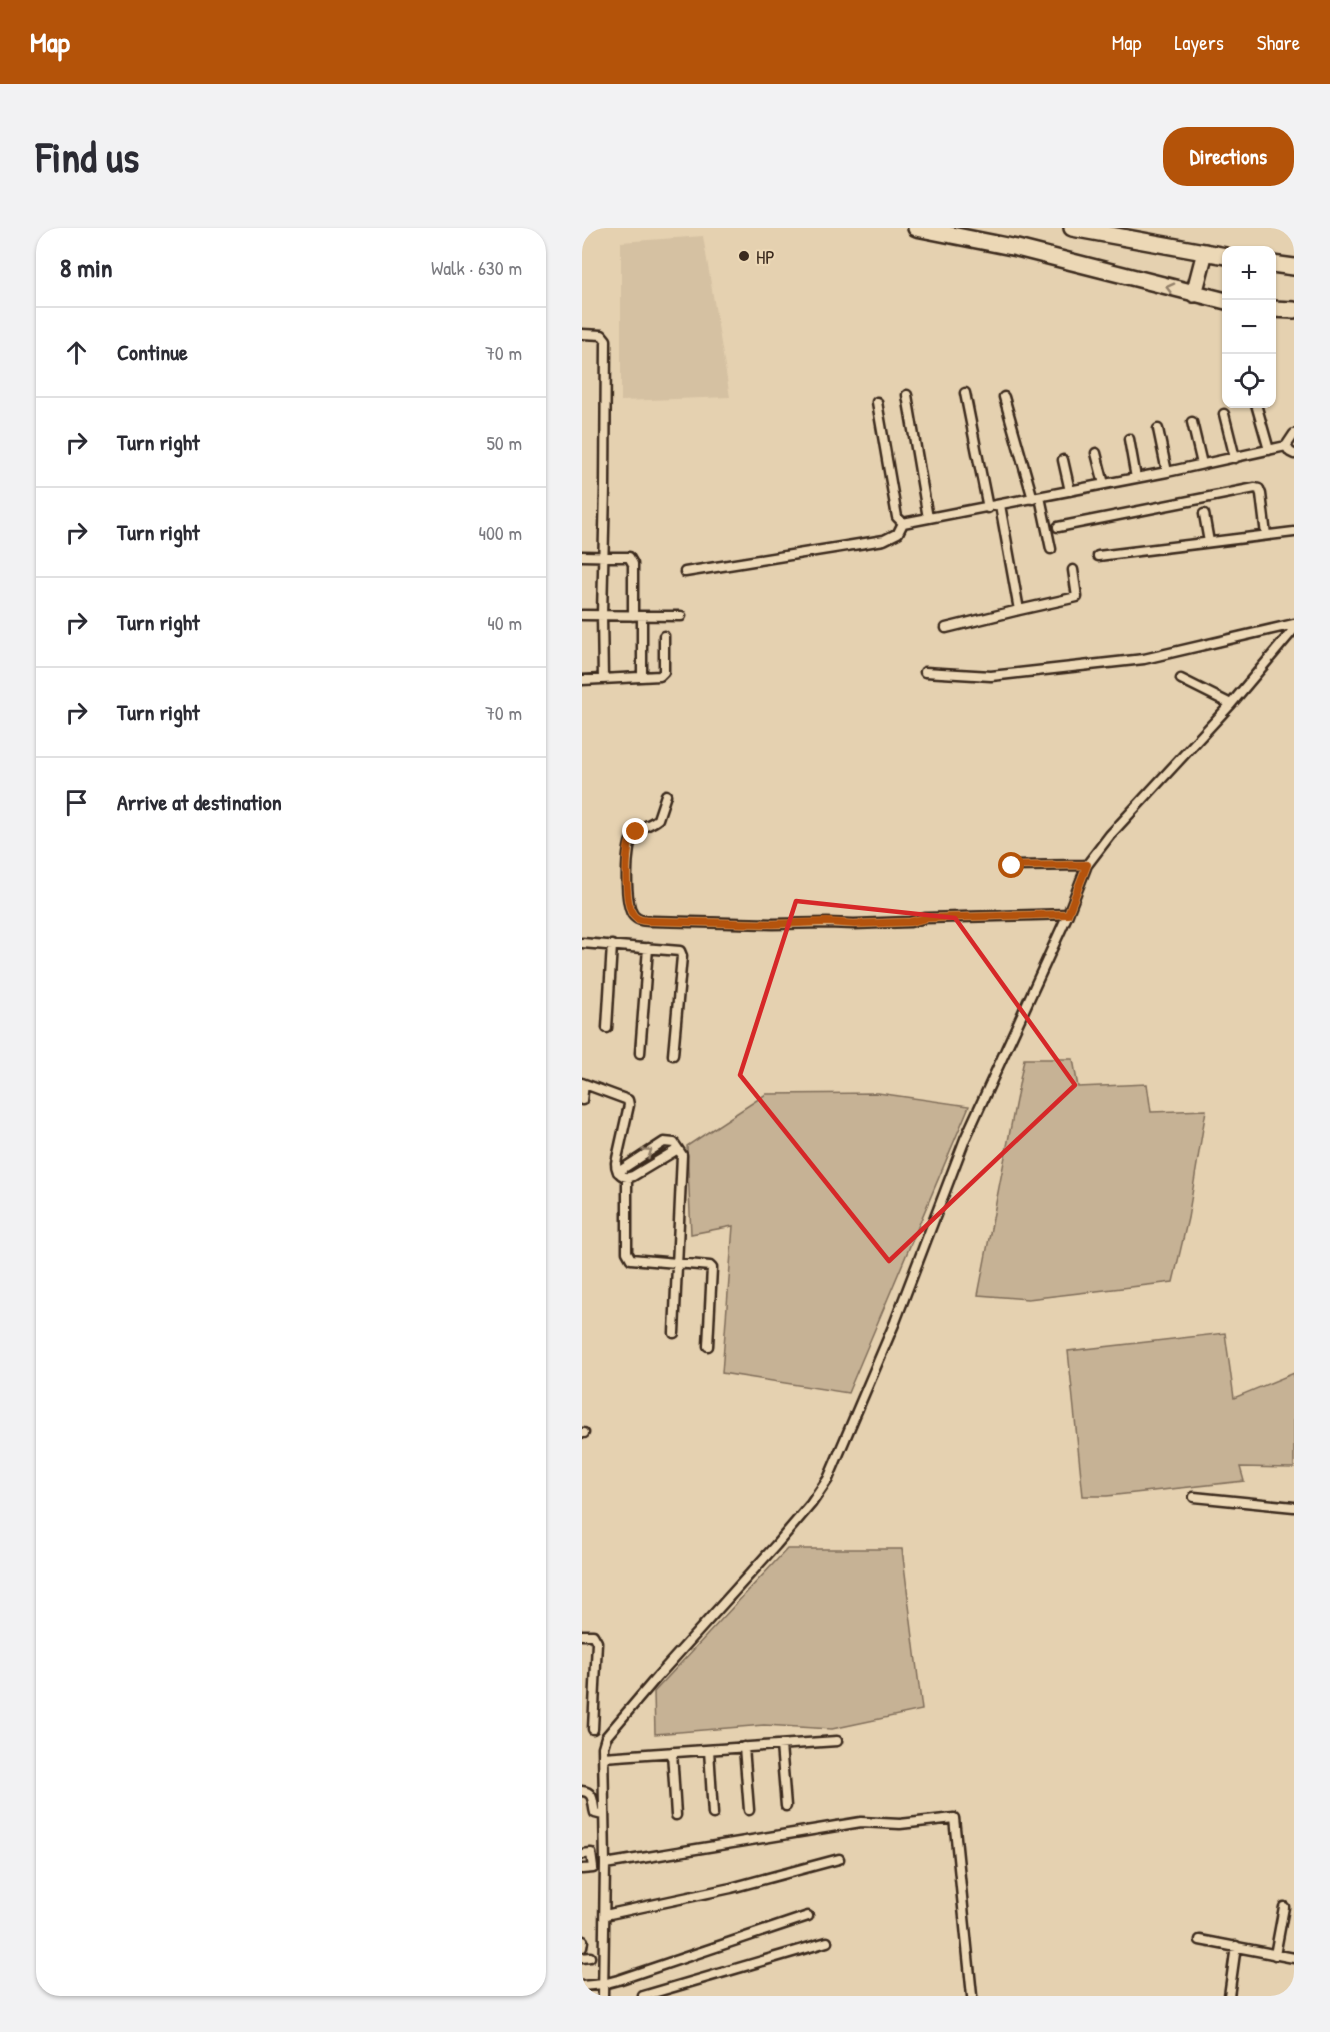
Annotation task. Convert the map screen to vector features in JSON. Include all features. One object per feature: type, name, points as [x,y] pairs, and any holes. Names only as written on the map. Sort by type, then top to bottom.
[{"type":"highway","points":[[916,228],[1017,248],[1222,300]]},
{"type":"highway","points":[[1072,228],[1222,255]]},
{"type":"highway","points":[[1194,294],[1205,252]]},
{"type":"highway","points":[[1276,265],[1294,267]]},
{"type":"highway","points":[[1276,309],[1294,310]]},
{"type":"street","points":[[582,334],[602,334],[606,340],[603,679]]},
{"type":"street","points":[[965,393],[988,508]]},
{"type":"street","points":[[907,395],[928,518]]},
{"type":"street","points":[[1004,397],[1051,549]]},
{"type":"street","points":[[877,402],[897,517],[903,523]]},
{"type":"street","points":[[1257,408],[1269,450]]},
{"type":"street","points":[[1224,414],[1235,458]]},
{"type":"street","points":[[1192,422],[1202,464]]},
{"type":"street","points":[[1158,429],[1167,472]]},
{"type":"street","points":[[903,523],[1000,506],[1235,458],[1286,446],[1294,434]]},
{"type":"street","points":[[1129,439],[1136,478]]},
{"type":"street","points":[[1286,446],[1294,454]]},
{"type":"street","points":[[1096,453],[1104,484]]},
{"type":"street","points":[[1063,460],[1070,491]]},
{"type":"street","points":[[1058,527],[1255,488],[1259,489],[1262,494],[1266,535]]},
{"type":"street","points":[[1000,506],[1019,610]]},
{"type":"street","points":[[1204,514],[1209,542]]},
{"type":"street","points":[[685,572],[885,540],[898,533],[903,523]]},
{"type":"street","points":[[1098,556],[1294,532]]},
{"type":"street","points":[[582,556],[629,557],[633,562],[633,616]]},
{"type":"street","points":[[946,628],[1077,597],[1073,570]]},
{"type":"street","points":[[582,615],[681,616]]},
{"type":"street","points":[[642,616],[642,677]]},
{"type":"street","points":[[925,672],[991,676],[1144,659],[1294,624]]},
{"type":"street","points":[[603,1996],[606,1864],[603,1815],[604,1740],[776,1545],[811,1504],[828,1479],[896,1322],[966,1139],[1068,914],[1087,865],[1110,835],[1231,704],[1294,629]]},
{"type":"street","points":[[582,680],[660,676],[664,672],[664,636]]},
{"type":"street","points":[[1181,679],[1231,704]]},
{"type":"street","points":[[666,795],[658,819],[636,832],[629,843],[628,898],[632,914],[637,919],[663,922],[854,924],[910,922],[926,918],[1068,914]]},
{"type":"street","points":[[1012,866],[1087,865]]},
{"type":"street","points":[[582,943],[680,951],[682,956],[673,1055]]},
{"type":"street","points":[[607,1028],[612,945]]},
{"type":"street","points":[[640,1053],[648,948]]},
{"type":"street","points":[[582,1100],[583,1084],[626,1098],[629,1102],[616,1163],[618,1172],[627,1179]]},
{"type":"street","points":[[618,1172],[664,1142],[674,1143],[682,1155],[674,1332]]},
{"type":"street","points":[[627,1179],[678,1149]]},
{"type":"street","points":[[627,1179],[629,1257],[712,1268],[708,1346]]},
{"type":"street","points":[[1194,1497],[1294,1507]]},
{"type":"street","points":[[582,1635],[593,1635],[597,1642],[593,1729]]},
{"type":"street","points":[[603,1757],[837,1741]]},
{"type":"street","points":[[781,1745],[786,1806]]},
{"type":"street","points":[[744,1747],[749,1810]]},
{"type":"street","points":[[709,1750],[713,1814]]},
{"type":"street","points":[[672,1752],[676,1815]]},
{"type":"street","points":[[582,1791],[589,1792],[591,1795],[595,1813],[603,1815]]},
{"type":"street","points":[[606,1864],[861,1822],[900,1824],[954,1818],[972,1996]]},
{"type":"street","points":[[582,1854],[591,1853],[593,1868],[582,1869]]},
{"type":"street","points":[[604,1915],[730,1888],[839,1859]]},
{"type":"street","points":[[1275,1955],[1284,1907]]},
{"type":"street","points":[[582,1986],[603,1984],[808,1916]]},
{"type":"street","points":[[1200,1940],[1294,1958]]},
{"type":"street","points":[[582,1941],[582,1947]]},
{"type":"street","points":[[643,1996],[826,1942]]},
{"type":"street","points":[[1229,1996],[1236,1946]]},
{"type":"highlighted area","points":[[796,901],[955,918],[1075,1085],[889,1261],[740,1075]]},
{"type":"shaded area","points":[[703,236],[730,397],[621,401],[621,242]]},
{"type":"shaded area","points":[[1024,1059],[1073,1059],[1078,1087],[1147,1084],[1151,1112],[1206,1110],[1188,1218],[1173,1282],[1028,1299],[978,1295]]},
{"type":"shaded area","points":[[878,1093],[969,1106],[848,1393],[722,1373],[733,1226],[691,1234],[687,1146],[766,1094]]},
{"type":"shaded area","points":[[1225,1333],[1234,1398],[1294,1373],[1294,1468],[1240,1467],[1244,1481],[1107,1496],[1083,1496],[1068,1351]]},
{"type":"shaded area","points":[[787,1549],[902,1549],[922,1710],[832,1729],[764,1725],[655,1734],[654,1692]]},
{"type":"place","name":"HP","points":[[744,256]]},
{"type":"route","points":[[636,832],[629,843],[628,898],[632,914],[643,921],[854,924],[910,922],[920,918],[1068,914],[1087,865],[1012,866]]}]
